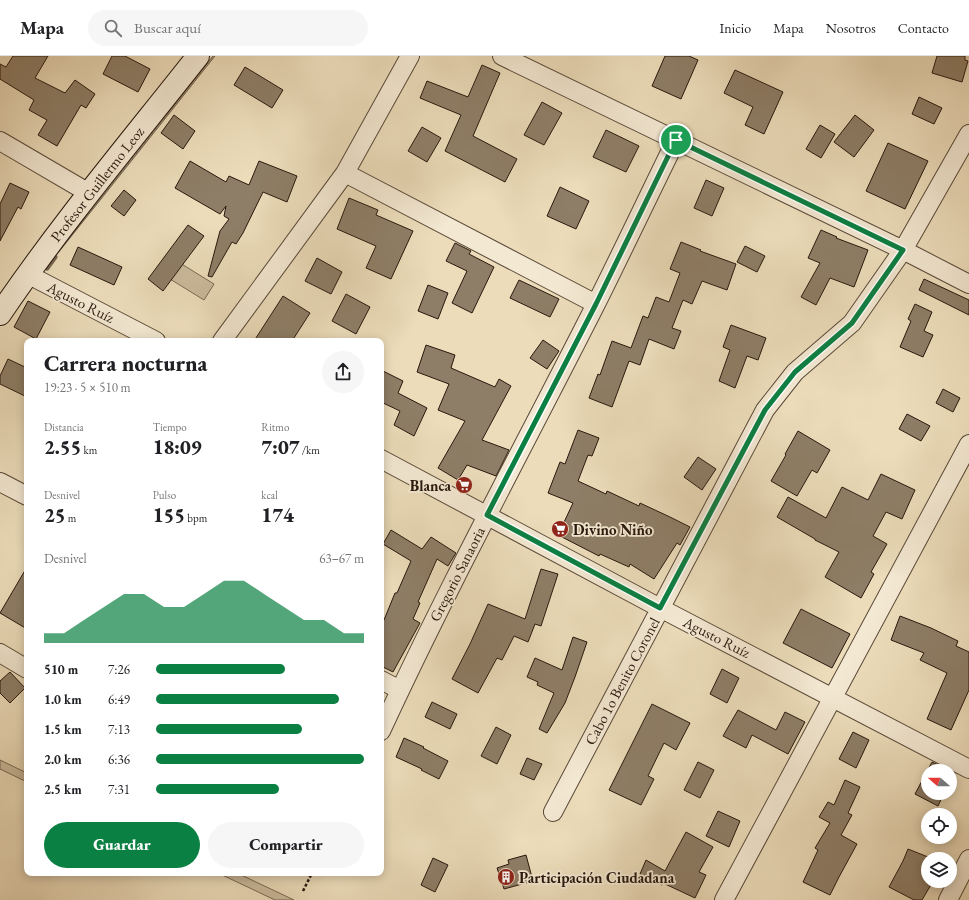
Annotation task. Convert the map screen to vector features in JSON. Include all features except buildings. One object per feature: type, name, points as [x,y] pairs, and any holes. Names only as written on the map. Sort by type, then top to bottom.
[{"type":"street","name":"Profesor Guillermo Leoz","points":[[0,314],[27,274],[89,193],[198,56]]},
{"type":"street","points":[[224,338],[345,173],[410,56]]},
{"type":"street","points":[[502,56],[903,250],[969,284]]},
{"type":"street","name":"Cabo 1o Benito Coronel","points":[[553,812],[765,410],[795,372],[852,323],[903,250],[969,134]]},
{"type":"street","name":"Gregorio Sanaoria","points":[[384,725],[487,515],[596,304],[676,140]]},
{"type":"street","points":[[0,141],[89,193]]},
{"type":"street","points":[[345,173],[596,304]]},
{"type":"street","name":"Agusto Ruíz","points":[[27,274],[150,338]]},
{"type":"street","points":[[724,900],[969,444]]},
{"type":"street","name":"Agusto Ruíz","points":[[384,461],[660,608],[969,769]]},
{"type":"street","points":[[0,482],[24,494]]},
{"type":"street","points":[[0,653],[24,667]]},
{"type":"street","points":[[384,682],[400,690]]},
{"type":"street","points":[[948,900],[969,859]]},
{"type":"path","points":[[303,891],[310,876]]},
{"type":"shaded area","points":[[213,56],[215,56],[45,268]]},
{"type":"shaded area","points":[[180,263],[214,284],[204,300],[170,279]]},
{"type":"shaded area","points":[[0,760],[24,772],[24,781],[0,769]]},
{"type":"shaded area","points":[[224,876],[243,876],[294,900],[275,900]]},
{"type":"waterway","points":[[47,268],[55,257]]},
{"type":"place","name":"Blanca","points":[[464,485]]},
{"type":"place","name":"Divino Niño","points":[[560,529]]},
{"type":"place","name":"Participación Ciudadana","points":[[506,877]]},
{"type":"route","points":[[676,140],[903,250],[852,323],[795,372],[765,410],[660,608],[487,515],[596,304],[676,140]]}]
